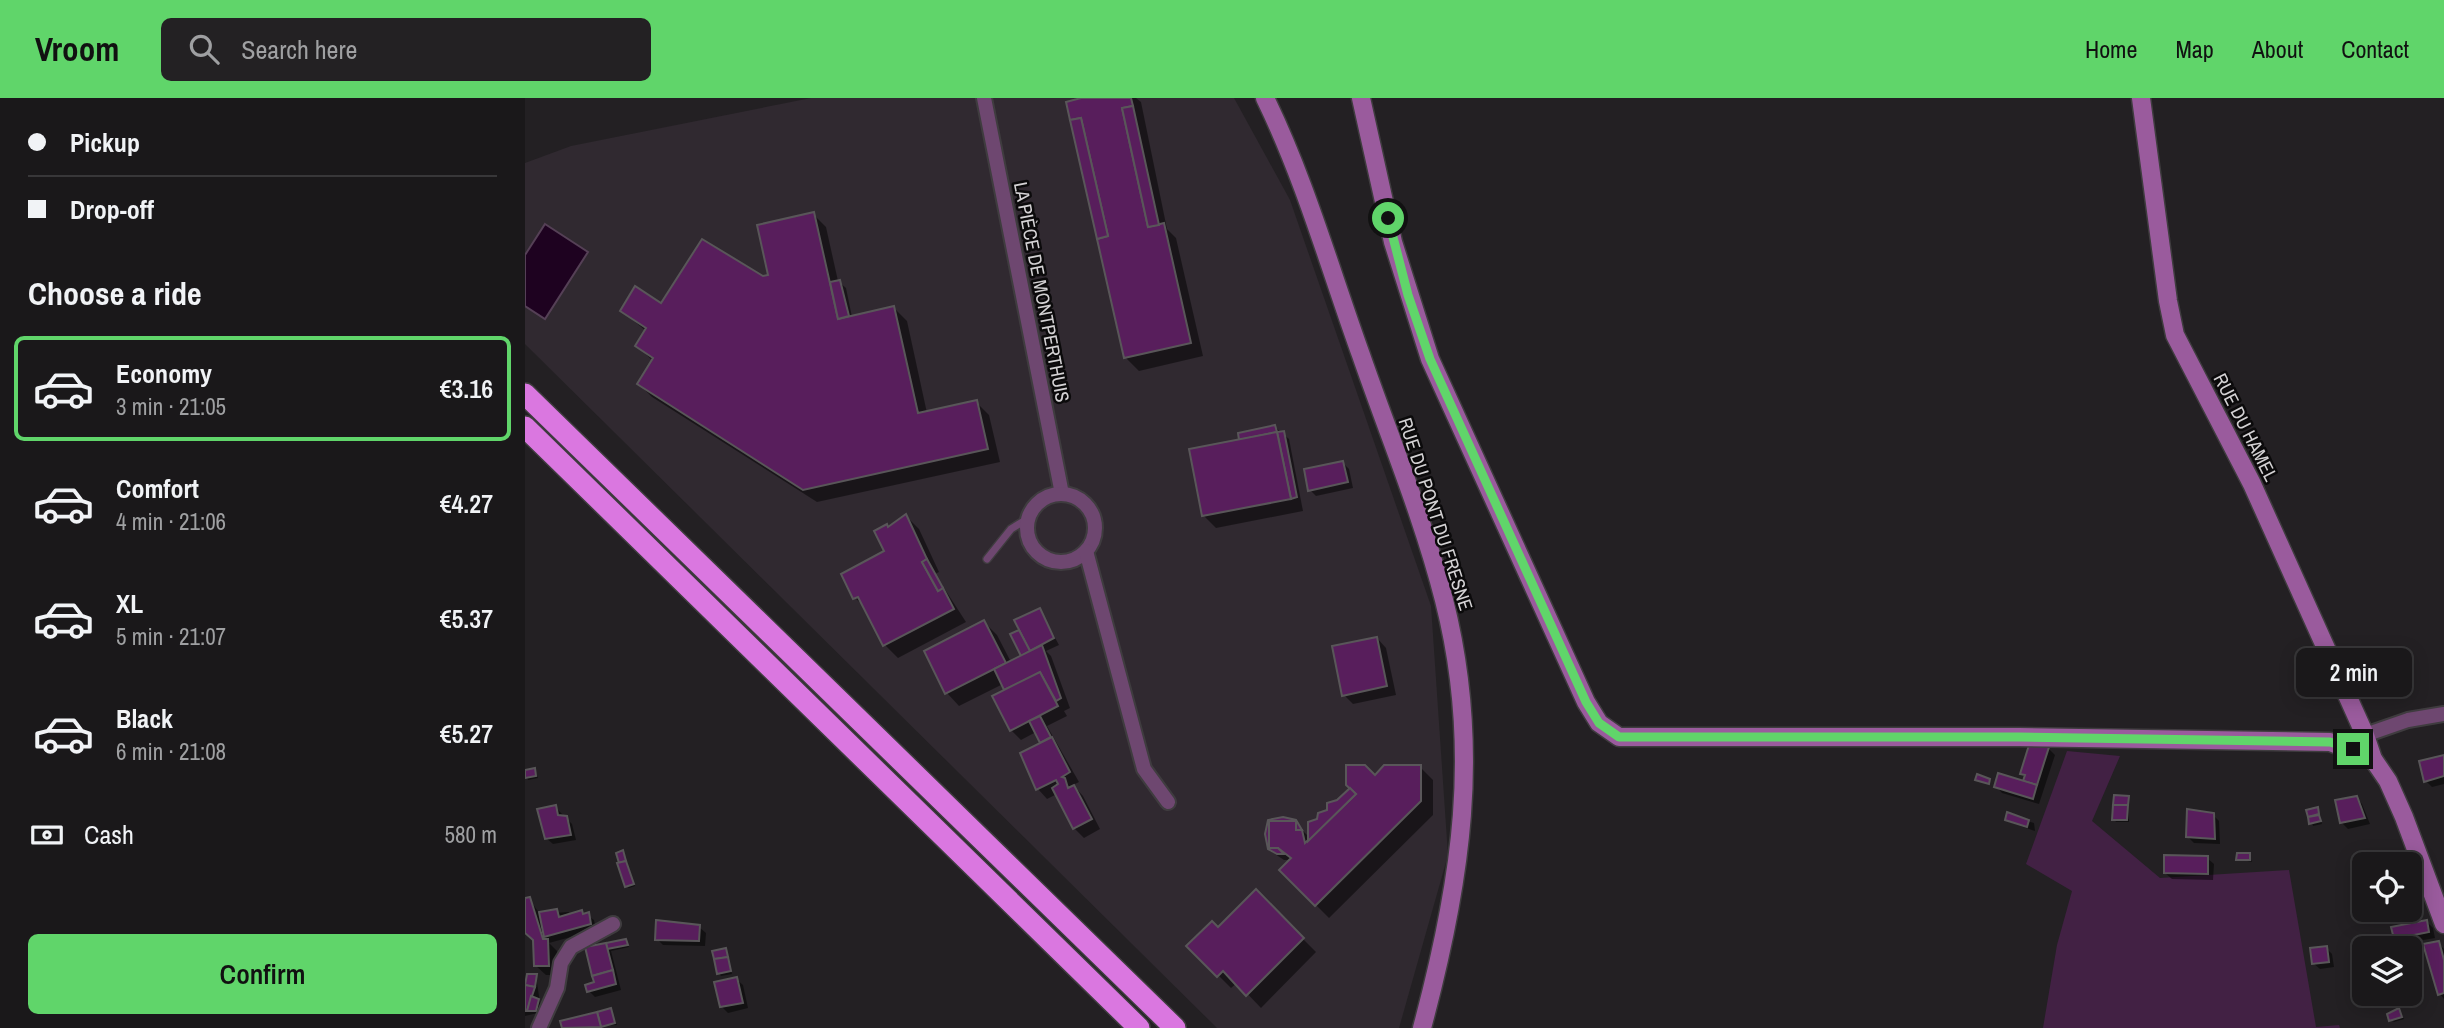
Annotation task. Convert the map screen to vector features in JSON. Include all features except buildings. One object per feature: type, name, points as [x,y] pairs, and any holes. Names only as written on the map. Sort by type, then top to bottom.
[{"type":"highway","points":[[525,394],[1175,1028]]},
{"type":"highway","points":[[525,427],[1139,1028]]},
{"type":"street","name":"LA PIÈCE DE MONTPERTHUIS","points":[[983,98],[1062,494]]},
{"type":"street","name":"RUE DU PONT DU FRESNE","points":[[1252,98],[1302,190]]},
{"type":"street","name":"RUE DU PONT DU FRESNE","points":[[1265,98],[1292,156],[1417,515],[1444,599],[1455,651],[1465,757],[1463,832],[1455,886],[1422,1028]]},
{"type":"street","points":[[1361,98],[1394,242],[1430,359],[1586,702],[1599,723],[1619,737],[2019,737],[2330,742],[2373,759]]},
{"type":"street","name":"RUE DU HAMEL","points":[[2141,98],[2168,301],[2175,335],[2252,484],[2365,735],[2373,759],[2388,781],[2441,901],[2444,925]]},
{"type":"street","points":[[1086,551],[1066,561],[1044,557],[1030,540],[1029,518],[1041,500],[1062,494],[1073,496],[1090,510],[1095,531],[1086,551],[1144,769],[1168,802]]},
{"type":"street","points":[[2365,735],[2408,720],[2444,714]]},
{"type":"street","points":[[539,1028],[557,988],[562,963],[571,947],[613,924]]},
{"type":"street","points":[[525,1024],[533,1028]]},
{"type":"lane","points":[[987,559],[1011,529],[1029,518]]},
{"type":"shaded area","points":[[811,98],[1234,98],[1290,200],[1431,606],[1448,855],[1399,1028],[1217,1028],[525,344],[525,163],[571,146]]},
{"type":"shaded area","points":[[545,224],[588,252],[545,319],[525,306],[525,255]]},
{"type":"shaded area","points":[[2067,751],[2120,756],[2092,821],[2160,878],[2289,870],[2316,1027],[2339,1025],[2340,1028],[2043,1028],[2057,945],[2072,891],[2026,864]]},
{"type":"route","points":[[1388,218],[1408,295],[1430,359],[1586,702],[1599,723],[1619,737],[2019,737],[2330,742],[2353,749]]}]
